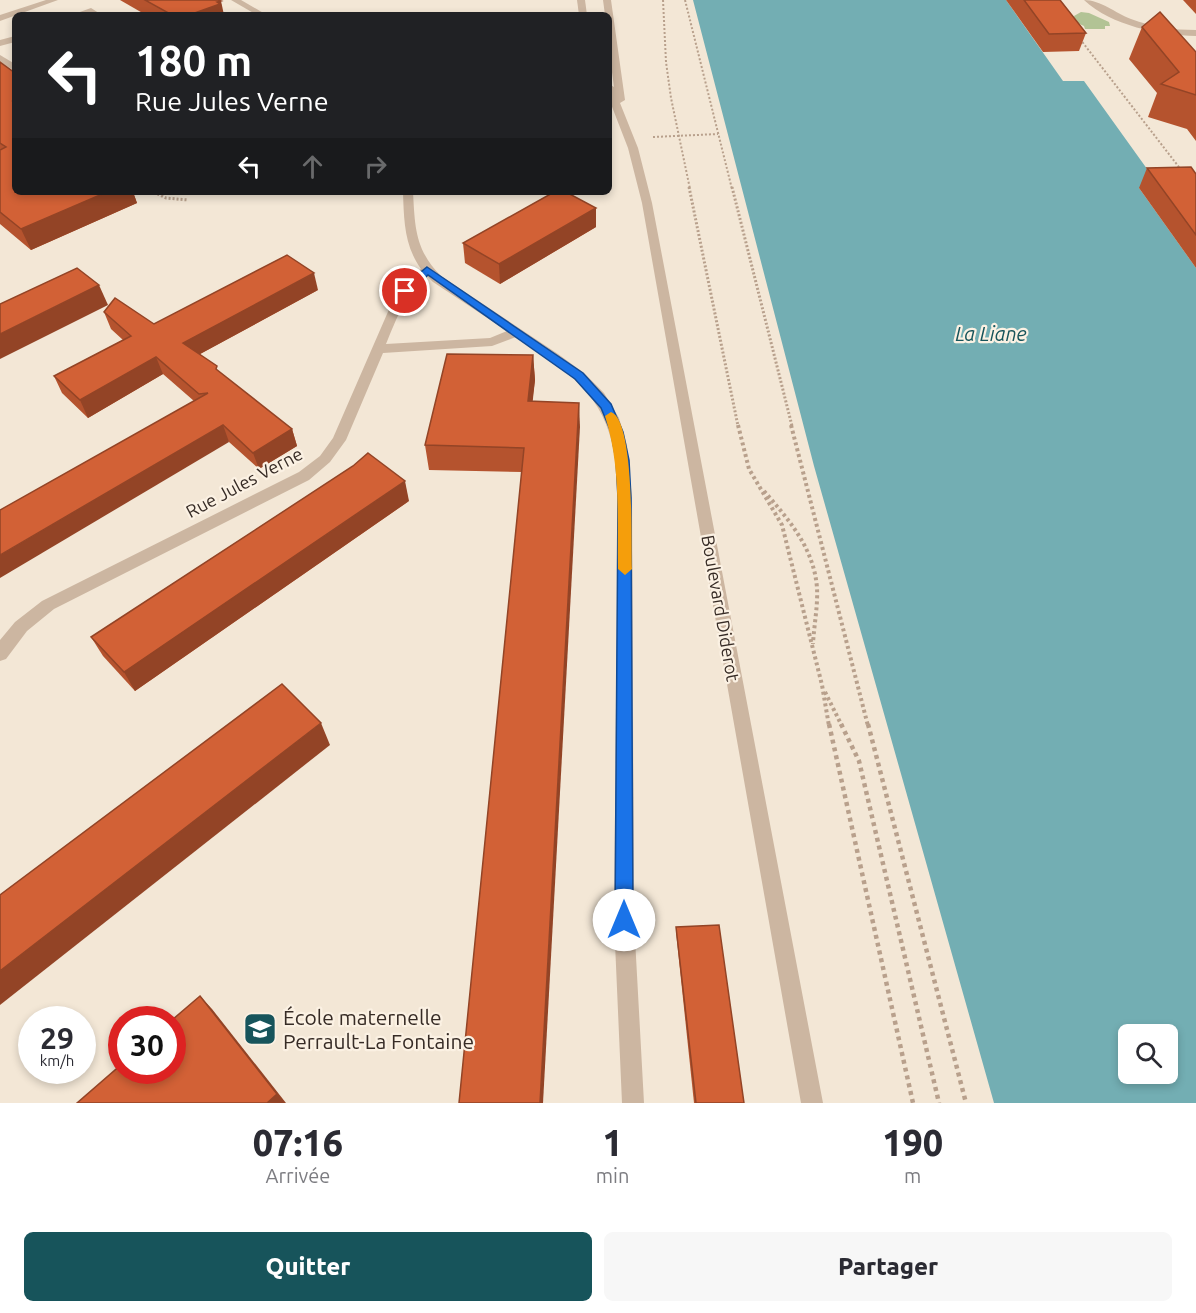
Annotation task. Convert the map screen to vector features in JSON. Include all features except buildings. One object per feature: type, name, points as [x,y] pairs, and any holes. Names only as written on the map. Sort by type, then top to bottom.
[{"type":"street","points":[[0,10],[30,0]]},
{"type":"street","points":[[18,12],[54,0]]},
{"type":"street","points":[[235,0],[257,12]]},
{"type":"street","points":[[1088,0],[1130,22],[1164,31],[1196,33]]},
{"type":"street","name":"Boulevard Diderot","points":[[612,41],[621,115]]},
{"type":"street","name":"Boulevard Diderot","points":[[612,94],[637,160],[657,258],[812,1103]]},
{"type":"street","points":[[408,195],[412,243],[417,258],[427,270],[555,357],[590,386],[607,407],[620,444],[625,498],[624,920],[633,1103]]},
{"type":"street","name":"Rue Jules Verne","points":[[0,654],[11,636],[48,605],[315,468],[339,440],[400,298],[410,284],[427,270]]},
{"type":"street","points":[[378,349],[492,342],[517,332]]},
{"type":"path","points":[[663,0],[666,69],[703,262],[742,444],[749,469],[782,525],[799,602],[822,685],[832,744],[913,1103]]},
{"type":"path","points":[[685,0],[824,556],[966,1103]]},
{"type":"path","points":[[1075,32],[1183,172]]},
{"type":"path","points":[[630,138],[718,134]]},
{"type":"path","points":[[160,195],[166,198],[188,200]]},
{"type":"path","points":[[756,481],[795,527],[807,547],[817,590],[813,650]]},
{"type":"path","points":[[822,685],[859,761],[939,1103]]},
{"type":"green space","points":[[1081,12],[1109,22],[1110,26],[1105,26],[1105,29],[1085,29],[1084,26],[1075,22],[1074,16]]},
{"type":"water","name":"La Liane","points":[[693,0],[1006,0],[1063,81],[1084,81],[1160,187],[1139,188],[1196,268],[1196,1103],[994,1103],[814,466]]},
{"type":"slow traffic","points":[[611,416],[620,444],[624,476],[625,569]]},
{"type":"place","name":"École maternelle Perrault-La Fontaine","points":[[260,1029]]},
{"type":"route","points":[[405,291],[416,278],[427,270],[437,279],[555,357],[579,376],[607,407],[617,432],[625,498],[624,920]]}]
